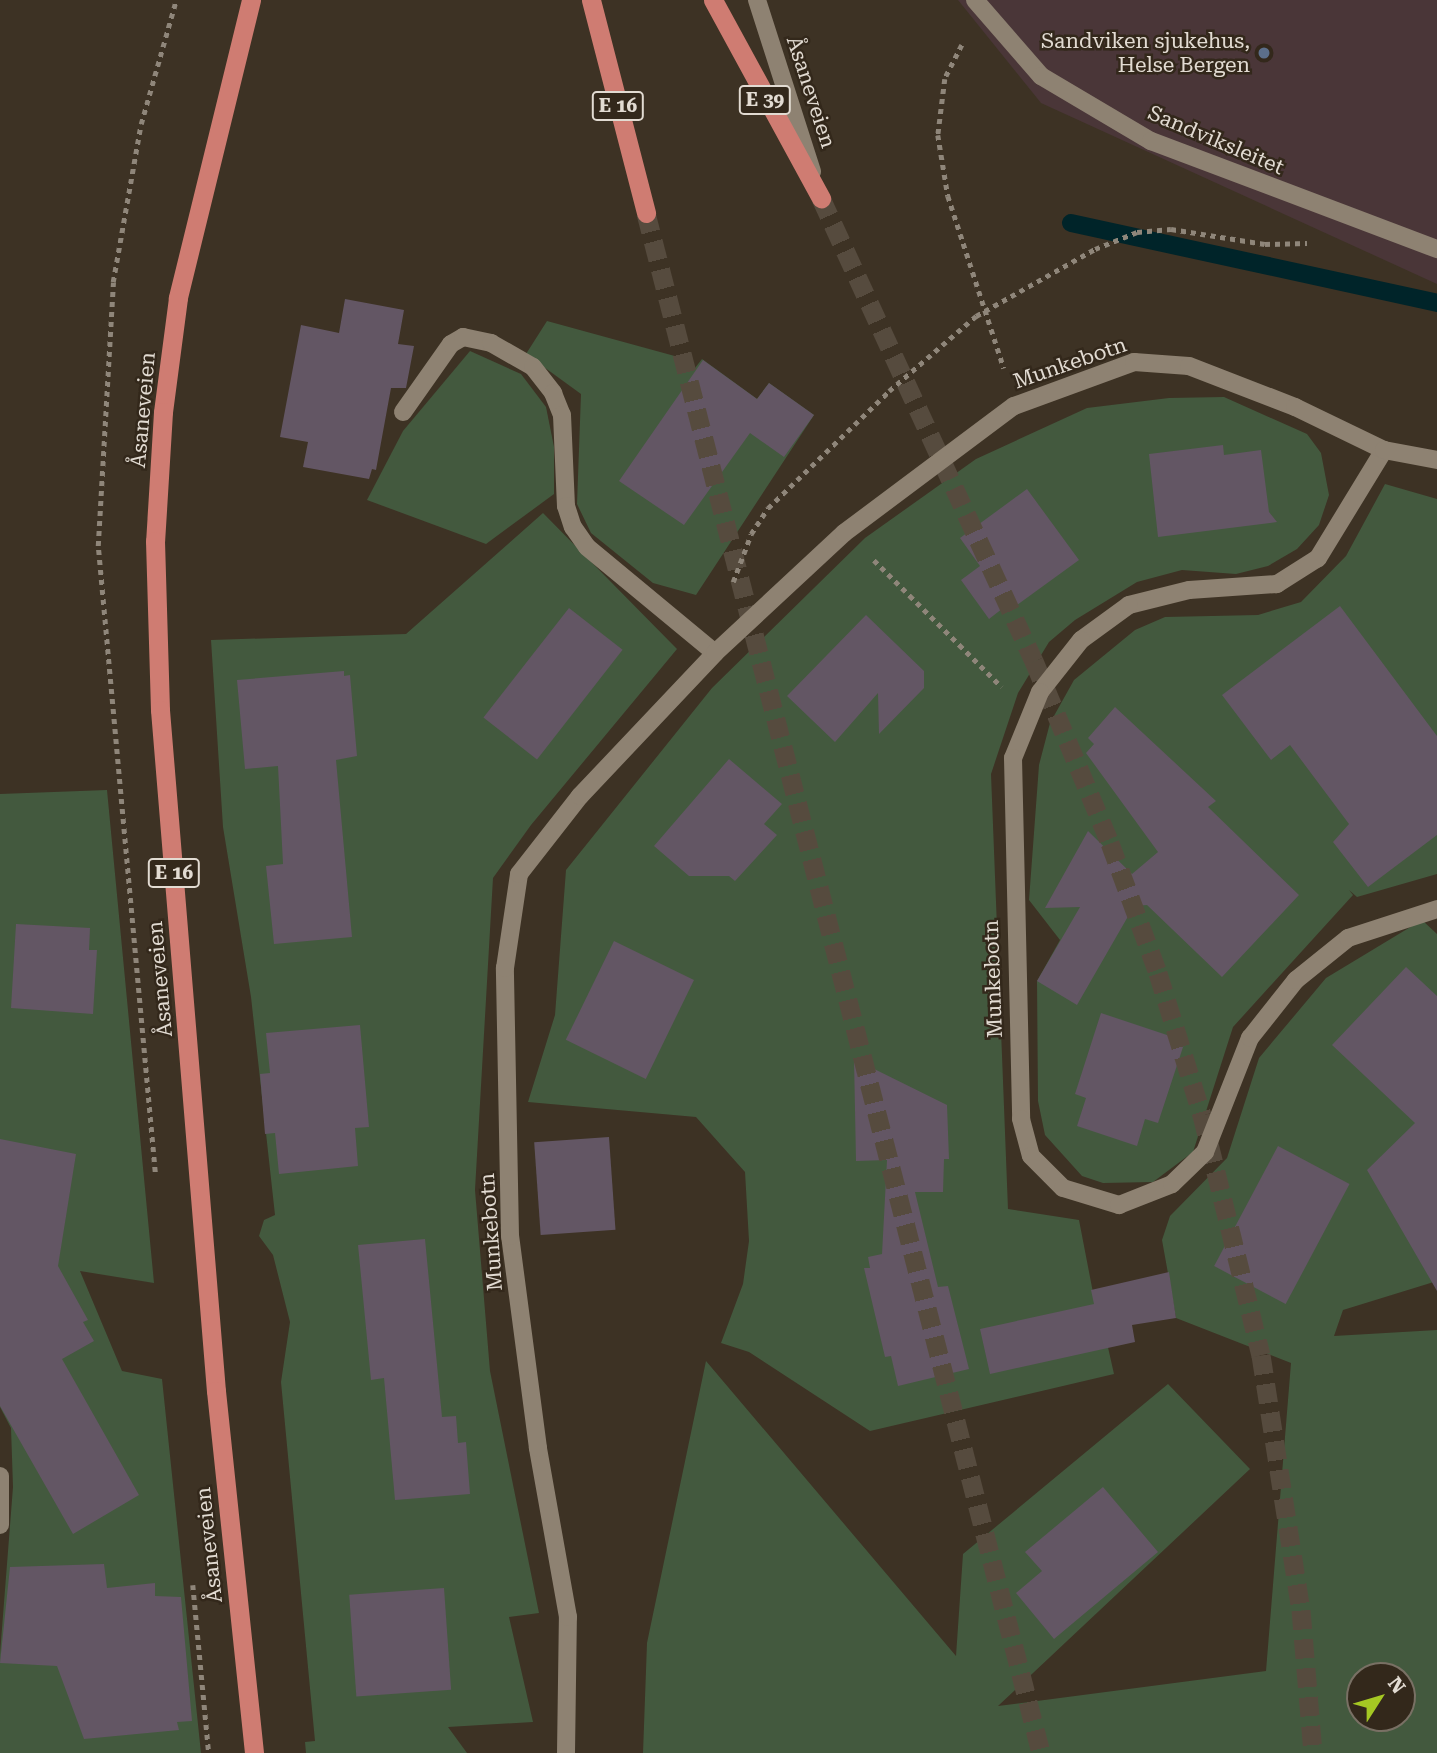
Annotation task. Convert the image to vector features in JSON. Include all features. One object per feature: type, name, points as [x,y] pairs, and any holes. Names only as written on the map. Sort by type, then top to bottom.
[{"type":"highway","name":"Åsaneveien","points":[[251,0],[178,298],[163,412],[155,541],[161,724],[216,1391],[254,1753]]},
{"type":"highway","name":"E 16","points":[[591,0],[646,213]]},
{"type":"highway","name":"E 39","points":[[713,0],[821,198]]},
{"type":"street","name":"Åsaneveien","points":[[757,0],[821,198]]},
{"type":"street","name":"Sandviksleitet","points":[[978,5],[1041,76],[1151,141],[1343,216],[1437,249]]},
{"type":"street","points":[[403,412],[451,344],[463,337],[491,343],[533,368],[553,393],[562,415],[566,506],[573,527],[587,547],[715,653]]},
{"type":"street","name":"Munkebotn","points":[[566,1753],[570,1712],[568,1617],[538,1447],[510,1236],[505,968],[519,874],[580,796],[715,653],[845,533],[1014,406],[1134,362],[1189,366],[1296,407],[1384,450],[1437,460]]},
{"type":"street","name":"Munkebotn","points":[[1384,450],[1318,558],[1276,584],[1189,590],[1129,605],[1081,640],[1040,692],[1013,758],[1021,1119],[1031,1156],[1063,1188],[1119,1205],[1172,1184],[1205,1152],[1250,1038],[1296,980],[1348,938],[1437,909]]},
{"type":"street","points":[[0,1476],[0,1525]]},
{"type":"path","points":[[978,5],[945,79],[938,135],[948,196],[972,279],[988,310],[1014,406]]},
{"type":"path","points":[[738,566],[768,508],[889,391],[988,310],[1095,249],[1137,232],[1171,229],[1299,245],[1319,239],[1343,216]]},
{"type":"path","points":[[872,558],[1010,695]]},
{"type":"shaded area","points":[[958,0],[1437,0],[1437,284],[1041,103]]},
{"type":"green space","points":[[547,321],[682,358],[695,368],[702,359],[757,399],[769,383],[814,415],[696,595],[653,583],[591,533],[577,504],[581,394],[526,354]]},
{"type":"green space","points":[[470,351],[521,374],[546,407],[554,447],[554,494],[486,544],[367,500],[403,431]]},
{"type":"green space","points":[[1224,397],[1307,434],[1321,453],[1329,495],[1319,525],[1297,549],[1268,566],[1236,574],[1182,570],[1137,582],[1075,620],[1049,642],[1018,693],[991,774],[1008,1209],[1079,1220],[1101,1334],[1105,1334],[1114,1374],[870,1431],[749,1352],[721,1343],[743,1284],[749,1241],[745,1172],[696,1117],[528,1102],[555,1015],[566,870],[712,688],[865,538],[976,459],[1087,408],[1169,398]]},
{"type":"green space","points":[[1385,484],[1437,499],[1437,874],[1357,897],[1349,890],[1353,895],[1233,1027],[1193,1152],[1153,1182],[1103,1183],[1082,1176],[1045,1135],[1038,1101],[1037,981],[1060,940],[1029,900],[1039,765],[1050,723],[1074,680],[1135,630],[1165,617],[1258,615],[1301,602],[1346,556]]},
{"type":"green space","points":[[543,513],[677,649],[531,825],[493,878],[475,1190],[490,1371],[539,1613],[509,1617],[533,1722],[448,1727],[467,1753],[306,1753],[305,1742],[315,1741],[281,1382],[290,1322],[273,1255],[259,1236],[264,1220],[275,1215],[251,997],[223,827],[211,640],[406,634]]},
{"type":"green space","points":[[107,790],[154,1283],[80,1271],[122,1371],[162,1379],[201,1753],[0,1753],[0,1654],[13,1487],[11,1428],[0,1407],[0,794]]},
{"type":"green space","points":[[1422,920],[1437,934],[1437,1281],[1343,1310],[1334,1336],[1437,1330],[1437,1753],[643,1753],[647,1643],[706,1361],[956,1656],[963,1554],[1168,1384],[1250,1469],[998,1706],[1266,1671],[1291,1363],[1176,1318],[1162,1240],[1170,1216],[1227,1158],[1259,1058],[1326,978]]},
{"type":"building","points":[[345,299],[404,310],[398,344],[414,346],[406,388],[391,388],[376,470],[372,469],[369,479],[303,467],[308,442],[280,437],[301,325],[339,333]]},
{"type":"building","points":[[703,360],[757,399],[769,383],[814,415],[784,457],[750,433],[684,525],[619,481]]},
{"type":"building","points":[[1223,445],[1224,455],[1261,450],[1269,512],[1277,522],[1158,537],[1149,454]]},
{"type":"building","points":[[1027,489],[1079,560],[1010,610],[1007,605],[989,619],[961,580],[980,566],[960,538]]},
{"type":"building","points":[[1340,606],[1437,736],[1437,835],[1368,887],[1333,842],[1349,824],[1290,745],[1271,760],[1222,695]]},
{"type":"building","points":[[569,608],[623,650],[537,759],[483,718]]},
{"type":"building","points":[[866,615],[924,671],[924,688],[879,734],[878,693],[835,742],[787,696]]},
{"type":"building","points":[[344,671],[344,676],[350,675],[357,756],[336,760],[352,937],[274,944],[266,866],[283,864],[278,766],[245,769],[237,680]]},
{"type":"building","points":[[1115,707],[1216,801],[1208,807],[1299,895],[1222,977],[1147,905],[1134,906],[1077,1005],[1037,981],[1080,907],[1045,908],[1088,831],[1132,874],[1158,852],[1086,753],[1094,744],[1088,738]]},
{"type":"building","points":[[729,759],[782,804],[764,824],[777,835],[735,881],[729,876],[689,876],[654,846]]},
{"type":"building","points":[[16,924],[90,928],[89,950],[97,950],[93,1014],[11,1008]]},
{"type":"building","points":[[614,941],[694,980],[646,1079],[566,1040]]},
{"type":"building","points":[[1406,967],[1437,996],[1437,1291],[1367,1170],[1415,1123],[1332,1045]]},
{"type":"building","points":[[1101,1013],[1185,1041],[1158,1123],[1145,1119],[1137,1146],[1077,1126],[1086,1098],[1075,1094]]},
{"type":"building","points":[[360,1025],[369,1127],[355,1128],[358,1166],[279,1174],[275,1133],[265,1134],[260,1074],[270,1073],[266,1033]]},
{"type":"building","points":[[854,1059],[947,1105],[949,1159],[944,1159],[943,1192],[915,1192],[938,1287],[948,1286],[969,1369],[898,1386],[891,1356],[885,1357],[864,1268],[870,1268],[868,1257],[882,1254],[887,1160],[856,1161]]},
{"type":"building","points":[[609,1137],[615,1230],[541,1235],[534,1142]]},
{"type":"building","points":[[0,1139],[76,1154],[58,1266],[88,1320],[83,1322],[94,1341],[62,1359],[139,1495],[73,1534],[0,1406]]},
{"type":"building","points":[[1278,1146],[1350,1184],[1286,1304],[1214,1266]]},
{"type":"building","points":[[425,1239],[442,1417],[456,1416],[458,1443],[466,1442],[470,1494],[395,1500],[384,1378],[371,1380],[358,1245]]},
{"type":"building","points":[[1169,1272],[1176,1318],[1132,1325],[1135,1342],[990,1374],[980,1329],[1094,1304],[1091,1290]]},
{"type":"building","points":[[1103,1487],[1158,1552],[1054,1639],[1016,1593],[1042,1571],[1025,1552]]},
{"type":"building","points":[[104,1564],[107,1588],[155,1583],[155,1596],[181,1597],[192,1721],[177,1722],[179,1730],[84,1739],[57,1666],[0,1663],[10,1567]]},
{"type":"building","points":[[444,1588],[451,1690],[356,1696],[349,1595]]},
{"type":"waterway","points":[[1071,223],[1437,303]]},
{"type":"tunnel","points":[[821,198],[1034,661],[1110,843],[1158,973],[1202,1115],[1261,1355],[1301,1610],[1313,1753]]},
{"type":"tunnel","points":[[646,213],[1041,1753]]},
{"type":"place","name":"Sandviken sjukehus, Helse Bergen","points":[[1264,53]]}]
